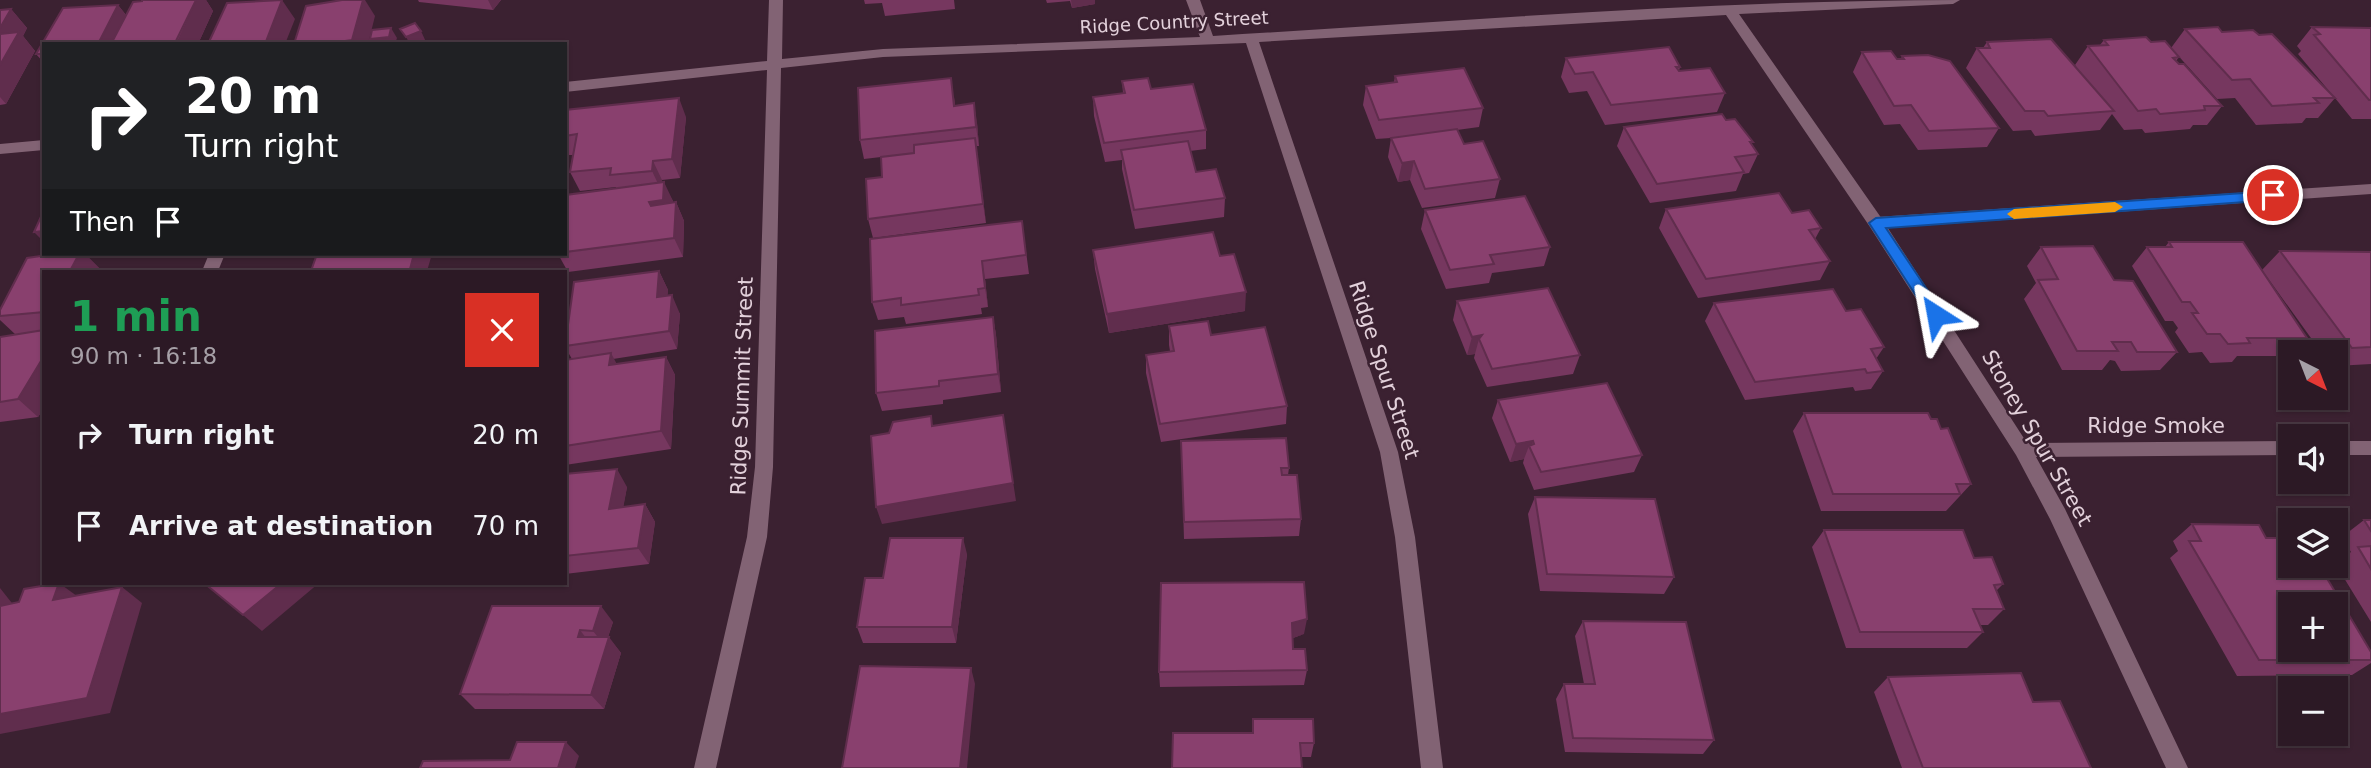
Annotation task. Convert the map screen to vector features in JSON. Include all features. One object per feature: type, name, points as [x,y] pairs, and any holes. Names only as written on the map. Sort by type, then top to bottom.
[{"type":"street","name":"Ridge Summit Street","points":[[705,768],[757,537],[764,467],[776,0]]},
{"type":"street","points":[[1193,0],[1208,41]]},
{"type":"street","points":[[1610,0],[1620,16]]},
{"type":"street","name":"Ridge Country Street","points":[[567,87],[883,53],[1208,41],[1729,10],[1953,0]]},
{"type":"street","name":"Stoney Spur Street","points":[[1729,10],[1876,223],[2022,450],[2058,515],[2178,768]]},
{"type":"street","name":"Ridge Spur Street","points":[[1251,38],[1389,452],[1405,537],[1432,768]]},
{"type":"street","points":[[0,149],[42,145]]},
{"type":"street","points":[[1876,223],[2371,189]]},
{"type":"street","points":[[2348,448],[2371,447]]},
{"type":"street","name":"Ridge Smoke","points":[[2022,450],[2278,448]]},
{"type":"building","points":[[196,0],[175,42],[112,42],[133,2]]},
{"type":"building","points":[[282,0],[266,42],[209,42],[227,3]]},
{"type":"building","points":[[342,0],[363,0],[352,40],[338,42],[295,42],[306,6]]},
{"type":"building","points":[[118,5],[99,42],[43,42],[63,8]]},
{"type":"building","points":[[11,9],[0,28],[0,10]]},
{"type":"building","points":[[415,23],[421,31],[406,37],[400,29]]},
{"type":"building","points":[[2218,27],[2222,32],[2253,30],[2259,35],[2272,34],[2335,98],[2314,98],[2319,103],[2272,106],[2250,79],[2232,80],[2185,29]]},
{"type":"building","points":[[2312,27],[2371,28],[2371,100],[2314,35],[2320,34]]},
{"type":"building","points":[[391,28],[389,37],[370,39],[372,30]]},
{"type":"building","points":[[19,32],[0,65],[0,34]]},
{"type":"building","points":[[2146,37],[2151,42],[2165,41],[2179,57],[2173,58],[2179,64],[2184,64],[2222,106],[2204,106],[2205,110],[2160,114],[2156,109],[2138,111],[2088,46],[2108,45],[2104,40]]},
{"type":"building","points":[[2051,39],[2114,111],[2048,116],[2044,111],[2025,111],[1977,48],[1990,48],[1987,42]]},
{"type":"building","points":[[42,44],[42,54],[36,54]]},
{"type":"building","points":[[1669,47],[1680,67],[1676,67],[1679,71],[1710,68],[1725,93],[1611,105],[1593,72],[1575,74],[1566,58]]},
{"type":"building","points":[[1891,51],[1897,59],[1904,59],[1902,56],[1928,55],[1950,61],[1999,128],[1929,131],[1911,105],[1894,106],[1862,52]]},
{"type":"building","points":[[1464,68],[1483,108],[1379,120],[1366,86],[1397,82],[1395,76]]},
{"type":"building","points":[[951,78],[954,106],[974,103],[976,127],[860,140],[858,88]]},
{"type":"building","points":[[1148,78],[1151,89],[1193,84],[1206,130],[1104,143],[1093,97],[1125,93],[1122,81]]},
{"type":"building","points":[[679,98],[672,159],[653,161],[652,171],[610,175],[611,168],[570,172],[577,134],[567,136],[567,110]]},
{"type":"building","points":[[1722,114],[1726,120],[1735,119],[1753,142],[1750,142],[1758,154],[1735,157],[1744,172],[1657,184],[1624,127]]},
{"type":"building","points":[[1457,129],[1464,144],[1483,141],[1500,179],[1425,189],[1414,161],[1402,163],[1391,138]]},
{"type":"building","points":[[975,138],[983,204],[868,219],[866,179],[882,177],[881,157],[914,153],[914,145]]},
{"type":"building","points":[[1188,141],[1196,172],[1216,169],[1225,198],[1134,210],[1121,150]]},
{"type":"building","points":[[664,182],[663,200],[649,202],[651,206],[676,202],[674,238],[567,252],[567,195]]},
{"type":"building","points":[[1779,193],[1792,213],[1809,210],[1821,228],[1809,230],[1830,261],[1706,279],[1666,209]]},
{"type":"building","points":[[1525,196],[1550,247],[1490,255],[1494,264],[1450,270],[1425,210]]},
{"type":"building","points":[[42,214],[42,231],[34,232]]},
{"type":"building","points":[[1022,221],[1026,255],[982,261],[985,288],[978,289],[979,295],[901,305],[901,298],[872,302],[870,239]]},
{"type":"building","points":[[1213,232],[1220,256],[1234,254],[1246,292],[1107,314],[1093,250]]},
{"type":"building","points":[[2169,242],[2243,242],[2307,338],[2247,338],[2250,343],[2228,344],[2220,334],[2207,334],[2192,313],[2198,313],[2190,302],[2182,302],[2147,247],[2172,247]]},
{"type":"building","points":[[2093,246],[2114,280],[2133,281],[2177,352],[2137,352],[2131,342],[2112,342],[2118,351],[2077,351],[2038,280],[2058,279],[2041,247]]},
{"type":"building","points":[[2280,251],[2371,252],[2371,347],[2352,348]]},
{"type":"building","points":[[78,256],[71,270],[42,270],[42,312],[0,316],[0,310],[27,258]]},
{"type":"building","points":[[316,256],[413,256],[410,269],[311,270]]},
{"type":"building","points":[[659,271],[657,297],[672,295],[669,331],[567,346],[574,282]]},
{"type":"building","points":[[1548,288],[1580,355],[1492,369],[1479,339],[1482,335],[1472,337],[1457,301]]},
{"type":"building","points":[[1833,289],[1846,311],[1861,309],[1884,347],[1871,349],[1883,371],[1867,373],[1865,369],[1755,382],[1714,303]]},
{"type":"building","points":[[993,317],[998,374],[939,381],[939,386],[876,393],[875,331]]},
{"type":"building","points":[[1208,321],[1211,335],[1265,327],[1287,406],[1160,424],[1146,355],[1174,351],[1169,326]]},
{"type":"building","points":[[42,330],[42,359],[18,399],[0,402],[0,337]]},
{"type":"building","points":[[611,353],[609,365],[666,357],[661,431],[567,446],[567,360]]},
{"type":"building","points":[[1607,383],[1642,455],[1541,472],[1529,446],[1534,444],[1533,441],[1516,444],[1498,400]]},
{"type":"building","points":[[1804,413],[1928,413],[1931,419],[1937,419],[1941,429],[1948,428],[1971,484],[1956,484],[1960,494],[1833,494]]},
{"type":"building","points":[[1003,415],[1013,483],[876,507],[871,436],[889,433],[893,422],[931,416],[932,426]]},
{"type":"building","points":[[1286,438],[1289,468],[1281,468],[1282,475],[1297,475],[1301,519],[1184,522],[1181,441]]},
{"type":"building","points":[[617,469],[609,509],[645,504],[638,548],[567,556],[567,474]]},
{"type":"building","points":[[1535,497],[1655,499],[1674,577],[1547,574]]},
{"type":"building","points":[[2364,520],[2371,520],[2371,531]]},
{"type":"building","points":[[2192,524],[2259,525],[2266,538],[2278,538],[2278,578],[2327,578],[2335,592],[2278,592],[2278,660],[2259,660],[2189,541],[2201,541]]},
{"type":"building","points":[[1824,530],[1963,530],[1974,558],[1992,557],[2003,584],[1994,585],[2004,609],[1973,609],[1983,632],[1860,632]]},
{"type":"building","points":[[890,538],[963,538],[952,627],[857,627],[865,578],[883,578]]},
{"type":"building","points":[[2371,546],[2371,569],[2358,547]]},
{"type":"building","points":[[1304,582],[1307,619],[1292,623],[1293,649],[1305,649],[1307,670],[1159,672],[1161,583]]},
{"type":"building","points":[[58,585],[53,600],[122,587],[87,698],[0,714],[0,606],[19,602],[24,589]]},
{"type":"building","points":[[206,585],[280,585],[243,615]]},
{"type":"building","points":[[492,606],[601,606],[593,631],[580,630],[578,637],[609,637],[591,695],[460,694]]},
{"type":"building","points":[[2348,614],[2371,652],[2371,660],[2348,660]]},
{"type":"building","points":[[1583,621],[1686,622],[1714,740],[1573,738],[1564,684],[1595,684]]},
{"type":"building","points":[[860,666],[971,668],[960,768],[842,768]]},
{"type":"building","points":[[2021,673],[2033,702],[2060,701],[2091,768],[1923,768],[1888,677]]},
{"type":"building","points":[[1253,719],[1313,719],[1314,743],[1300,743],[1302,768],[1172,768],[1173,733],[1253,733]]},
{"type":"building","points":[[517,742],[566,742],[558,768],[420,768],[423,761],[510,760]]},
{"type":"slow traffic","points":[[2014,214],[2115,207]]},
{"type":"route","points":[[1936,315],[1876,223],[2273,195]]}]
